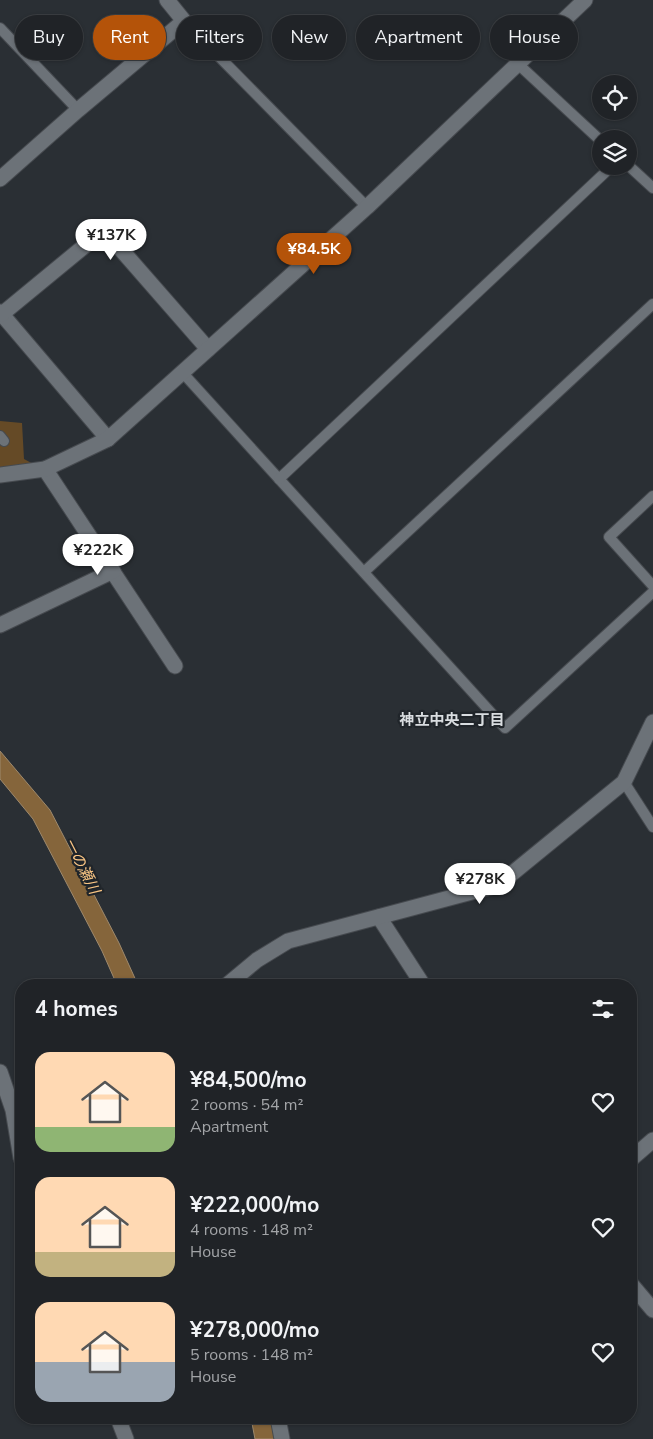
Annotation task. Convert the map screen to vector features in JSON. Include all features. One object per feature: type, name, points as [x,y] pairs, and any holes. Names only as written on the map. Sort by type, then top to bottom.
[{"type":"street","points":[[167,0],[179,15]]},
{"type":"street","points":[[0,475],[46,468],[108,439],[367,207],[585,0]]},
{"type":"street","points":[[0,179],[176,28]]},
{"type":"street","points":[[108,439],[1,313],[104,230],[208,350]]},
{"type":"street","points":[[46,468],[176,666]]},
{"type":"street","points":[[0,625],[113,571]]},
{"type":"street","points":[[234,979],[257,960],[288,941],[498,885],[624,782],[653,722]]},
{"type":"street","points":[[379,917],[419,979]]},
{"type":"street","points":[[0,1072],[13,1110],[15,1122]]},
{"type":"street","points":[[637,1154],[653,1140]]},
{"type":"street","points":[[637,1291],[653,1310]]},
{"type":"street","points":[[120,1424],[126,1439]]},
{"type":"street","points":[[279,1424],[282,1439]]},
{"type":"lane","points":[[0,28],[78,110]]},
{"type":"lane","points":[[222,60],[367,207]]},
{"type":"lane","points":[[518,64],[592,133]]},
{"type":"lane","points":[[637,173],[653,188]]},
{"type":"lane","points":[[280,479],[602,175]]},
{"type":"lane","points":[[364,572],[653,304]]},
{"type":"lane","points":[[182,372],[505,728],[653,592]]},
{"type":"lane","points":[[653,496],[609,537],[653,586]]},
{"type":"lane","points":[[624,782],[653,826]]},
{"type":"shaded area","points":[[0,421],[22,423],[24,459],[37,466],[0,471]]},
{"type":"shaded area","name":"一の瀬川","points":[[0,751],[50,810],[119,943],[135,979],[114,979],[102,951],[33,819],[0,779]]},
{"type":"shaded area","points":[[252,1424],[272,1424],[275,1439],[255,1439]]},
{"type":"district","name":"神立中央二丁目","points":[[452,720]]}]
